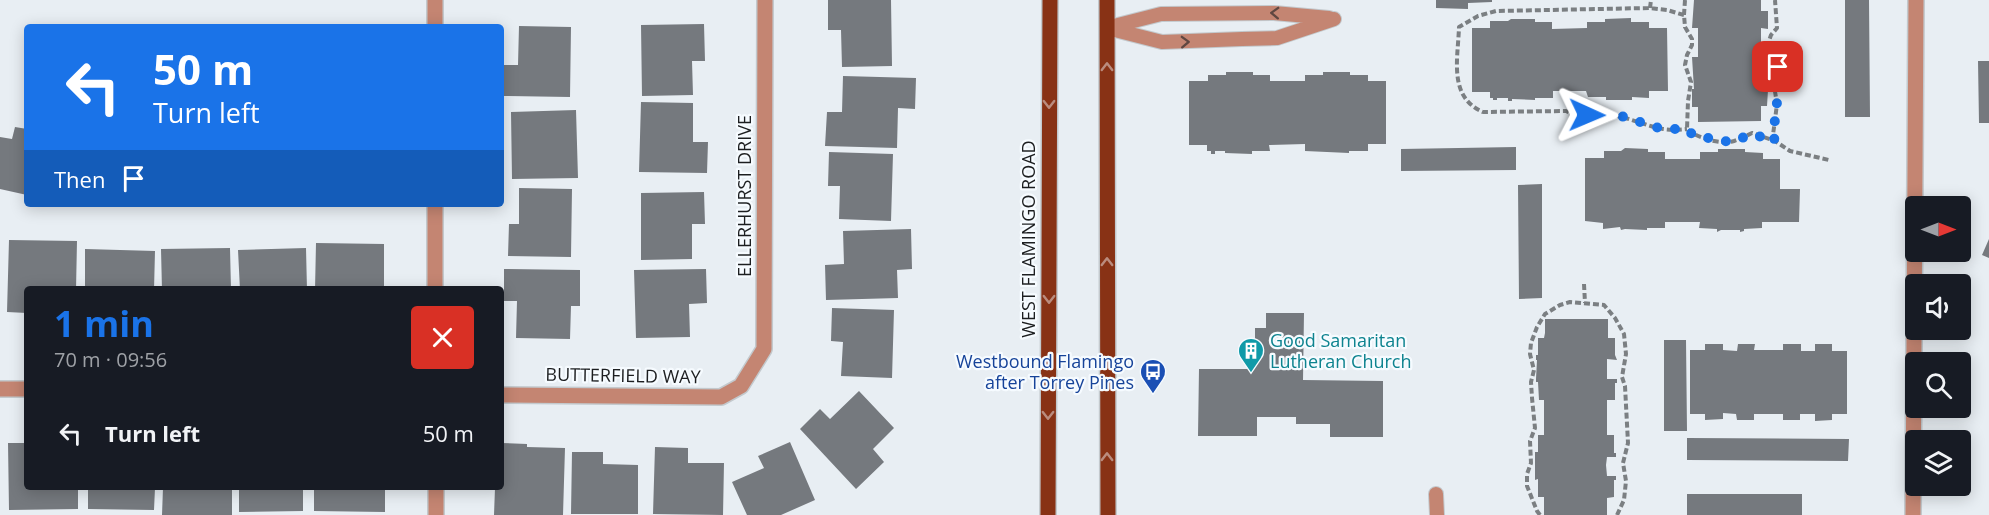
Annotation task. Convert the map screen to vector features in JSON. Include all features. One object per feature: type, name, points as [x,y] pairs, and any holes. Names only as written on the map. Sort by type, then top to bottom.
[{"type":"main road","name":"WEST FLAMINGO ROAD","points":[[1048,515],[1050,0]]},
{"type":"main road","points":[[1100,0],[1107,28]]},
{"type":"main road","points":[[1107,0],[1107,515]]},
{"type":"street","points":[[435,0],[435,24]]},
{"type":"street","name":"ELLERHURST DRIVE","points":[[741,386],[764,349],[765,0]]},
{"type":"street","points":[[1913,515],[1916,0]]},
{"type":"street","points":[[435,207],[435,286]]},
{"type":"street","name":"BUTTERFIELD WAY","points":[[504,395],[721,397],[741,386]]},
{"type":"street","points":[[0,389],[24,389]]},
{"type":"street","points":[[436,490],[436,515]]},
{"type":"lane","points":[[1274,13],[1334,19],[1277,38],[1161,42],[1107,28],[1161,14],[1274,13]]},
{"type":"lane","points":[[1437,494],[1437,515]]},
{"type":"path","points":[[1650,8],[1651,0]]},
{"type":"path","points":[[1686,0],[1685,27],[1692,39],[1685,65],[1691,82],[1687,129]]},
{"type":"path","points":[[1775,0],[1777,28],[1771,34],[1768,44],[1775,50],[1778,67],[1773,80],[1777,104],[1773,135],[1775,141]]},
{"type":"path","points":[[1684,15],[1650,8],[1496,11],[1478,16],[1459,27],[1457,70],[1460,89],[1464,99],[1472,108],[1483,112],[1566,111],[1580,118],[1587,115],[1615,115],[1662,129],[1687,129],[1693,135],[1732,142],[1752,134],[1775,141],[1790,151],[1829,160]]},
{"type":"path","points":[[1584,284],[1585,303]]},
{"type":"path","points":[[1540,515],[1527,486],[1527,474],[1531,463],[1530,441],[1535,428],[1531,382],[1534,370],[1530,354],[1531,343],[1545,314],[1570,302],[1604,305],[1624,334],[1626,354],[1622,376],[1625,386],[1628,443],[1623,463],[1626,481],[1624,500],[1617,515]]},
{"type":"building","points":[[828,0],[891,0],[892,66],[842,67],[841,30],[828,30]]},
{"type":"building","points":[[1436,0],[1492,0],[1492,2],[1468,3],[1468,9],[1436,8]]},
{"type":"building","points":[[1694,0],[1761,0],[1761,11],[1768,11],[1768,29],[1761,28],[1761,58],[1768,58],[1767,75],[1760,75],[1761,90],[1768,90],[1767,106],[1761,106],[1761,121],[1698,122],[1698,107],[1692,107],[1692,89],[1694,89],[1692,57],[1698,57],[1698,28],[1692,28]]},
{"type":"building","points":[[1845,0],[1869,0],[1870,117],[1845,117]]},
{"type":"building","points":[[1631,18],[1631,22],[1649,22],[1649,28],[1667,28],[1668,91],[1649,91],[1649,98],[1606,100],[1606,97],[1588,97],[1586,91],[1553,91],[1553,98],[1512,99],[1512,101],[1508,101],[1508,98],[1493,100],[1490,98],[1490,92],[1472,92],[1472,28],[1490,28],[1490,21],[1535,19],[1535,22],[1552,22],[1552,29],[1587,28],[1587,22]]},
{"type":"building","points":[[704,24],[705,61],[692,61],[693,95],[642,96],[641,25]]},
{"type":"building","points":[[519,26],[571,27],[570,97],[504,96],[504,65],[518,65]]},
{"type":"building","points":[[1978,61],[1989,61],[1989,123],[1979,123]]},
{"type":"building","points":[[1226,72],[1253,72],[1253,75],[1270,75],[1270,81],[1305,81],[1305,75],[1350,72],[1350,75],[1368,75],[1368,81],[1386,81],[1386,144],[1368,144],[1368,151],[1349,151],[1349,153],[1305,151],[1305,144],[1269,145],[1270,151],[1252,151],[1252,154],[1215,151],[1215,154],[1211,154],[1211,151],[1207,151],[1207,145],[1189,145],[1189,81],[1208,81],[1208,75],[1226,75]]},
{"type":"building","points":[[843,76],[916,78],[915,109],[898,108],[897,148],[825,146],[827,112],[842,112]]},
{"type":"building","points":[[641,102],[693,103],[693,142],[708,142],[707,173],[639,172]]},
{"type":"building","points":[[576,110],[578,178],[512,179],[511,112]]},
{"type":"building","points":[[15,127],[24,128],[24,194],[0,189],[0,137],[12,139]]},
{"type":"building","points":[[1516,147],[1516,170],[1401,171],[1401,149]]},
{"type":"building","points":[[1625,148],[1665,152],[1665,159],[1700,159],[1700,152],[1745,149],[1745,152],[1763,153],[1763,159],[1780,159],[1780,189],[1800,189],[1799,222],[1762,222],[1762,228],[1744,229],[1740,232],[1740,230],[1721,230],[1717,232],[1717,229],[1699,228],[1700,222],[1665,222],[1665,228],[1621,230],[1620,227],[1603,229],[1603,223],[1585,221],[1585,158],[1604,158],[1604,151],[1621,151]]},
{"type":"building","points":[[829,152],[893,154],[891,221],[839,219],[840,186],[828,186]]},
{"type":"building","points":[[1542,184],[1542,298],[1519,299],[1518,185]]},
{"type":"building","points":[[519,188],[572,189],[571,257],[508,256],[509,224],[519,224]]},
{"type":"building","points":[[704,192],[705,224],[692,224],[692,259],[641,260],[641,193]]},
{"type":"building","points":[[911,229],[912,269],[897,270],[898,298],[826,300],[825,265],[844,264],[843,231]]},
{"type":"building","points":[[1989,239],[1989,258],[1982,255]]},
{"type":"building","points":[[9,240],[77,241],[76,286],[24,286],[24,313],[7,312]]},
{"type":"building","points":[[316,243],[384,244],[384,286],[315,286]]},
{"type":"building","points":[[230,248],[231,286],[162,286],[161,249]]},
{"type":"building","points":[[306,248],[307,286],[240,286],[238,250]]},
{"type":"building","points":[[85,249],[155,251],[154,286],[85,286]]},
{"type":"building","points":[[504,269],[580,270],[580,306],[571,306],[570,339],[516,338],[517,301],[504,301]]},
{"type":"building","points":[[706,269],[707,303],[689,304],[690,337],[636,338],[634,270]]},
{"type":"building","points":[[832,308],[894,310],[892,378],[841,376],[843,342],[831,341]]},
{"type":"building","name":"Good Samaritan Lutheran Church","points":[[1266,313],[1304,313],[1303,380],[1383,381],[1383,437],[1330,437],[1330,424],[1296,424],[1296,417],[1257,417],[1257,436],[1198,436],[1199,369],[1255,369],[1255,328],[1266,328]]},
{"type":"building","points":[[1545,319],[1608,319],[1608,338],[1615,338],[1617,360],[1607,359],[1607,379],[1617,379],[1617,383],[1615,383],[1615,400],[1607,400],[1607,435],[1614,435],[1616,457],[1607,457],[1606,465],[1607,476],[1616,476],[1616,480],[1614,480],[1614,497],[1607,498],[1607,515],[1544,515],[1544,497],[1538,497],[1538,479],[1535,480],[1535,452],[1538,452],[1538,435],[1544,435],[1544,400],[1539,400],[1536,355],[1538,355],[1538,338],[1544,338]]},
{"type":"building","points":[[1664,340],[1686,340],[1687,431],[1664,431]]},
{"type":"building","points":[[1705,344],[1723,344],[1723,350],[1737,351],[1738,344],[1755,344],[1754,350],[1783,350],[1783,344],[1801,344],[1801,351],[1815,351],[1815,344],[1832,344],[1832,351],[1847,351],[1847,414],[1832,414],[1832,420],[1815,421],[1815,414],[1800,414],[1800,420],[1783,420],[1783,414],[1754,414],[1754,420],[1737,420],[1736,414],[1723,413],[1723,419],[1705,420],[1705,414],[1690,414],[1690,350],[1705,350]]},
{"type":"building","points":[[859,391],[894,428],[873,449],[884,462],[856,489],[800,429],[820,409],[830,419]]},
{"type":"building","points":[[1687,438],[1849,439],[1848,461],[1687,460]]},
{"type":"building","points":[[790,442],[815,500],[781,515],[747,515],[732,482],[764,468],[758,456]]},
{"type":"building","points":[[8,443],[24,443],[24,490],[78,490],[78,509],[9,510]]},
{"type":"building","points":[[504,443],[527,444],[527,447],[565,448],[563,515],[494,515],[495,490],[504,490]]},
{"type":"building","points":[[655,447],[688,448],[688,463],[724,463],[723,515],[653,514]]},
{"type":"building","points":[[572,452],[603,452],[603,464],[638,465],[638,514],[571,514]]},
{"type":"building","points":[[88,490],[155,490],[154,510],[88,509]]},
{"type":"building","points":[[163,490],[232,490],[232,515],[162,515]]},
{"type":"building","points":[[239,490],[303,490],[303,511],[239,512]]},
{"type":"building","points":[[314,490],[385,490],[385,512],[314,511]]},
{"type":"building","points":[[1687,494],[1802,494],[1802,515],[1687,515]]},
{"type":"place","name":"Good Samaritan Lutheran Church","points":[[1251,374]]},
{"type":"place","name":"Westbound Flamingo after Torrey Pines","points":[[1153,395]]},
{"type":"route","points":[[1587,115],[1621,116],[1662,129],[1687,129],[1693,135],[1723,141],[1732,142],[1752,134],[1775,141],[1773,135],[1777,104],[1773,80],[1778,67]]}]
